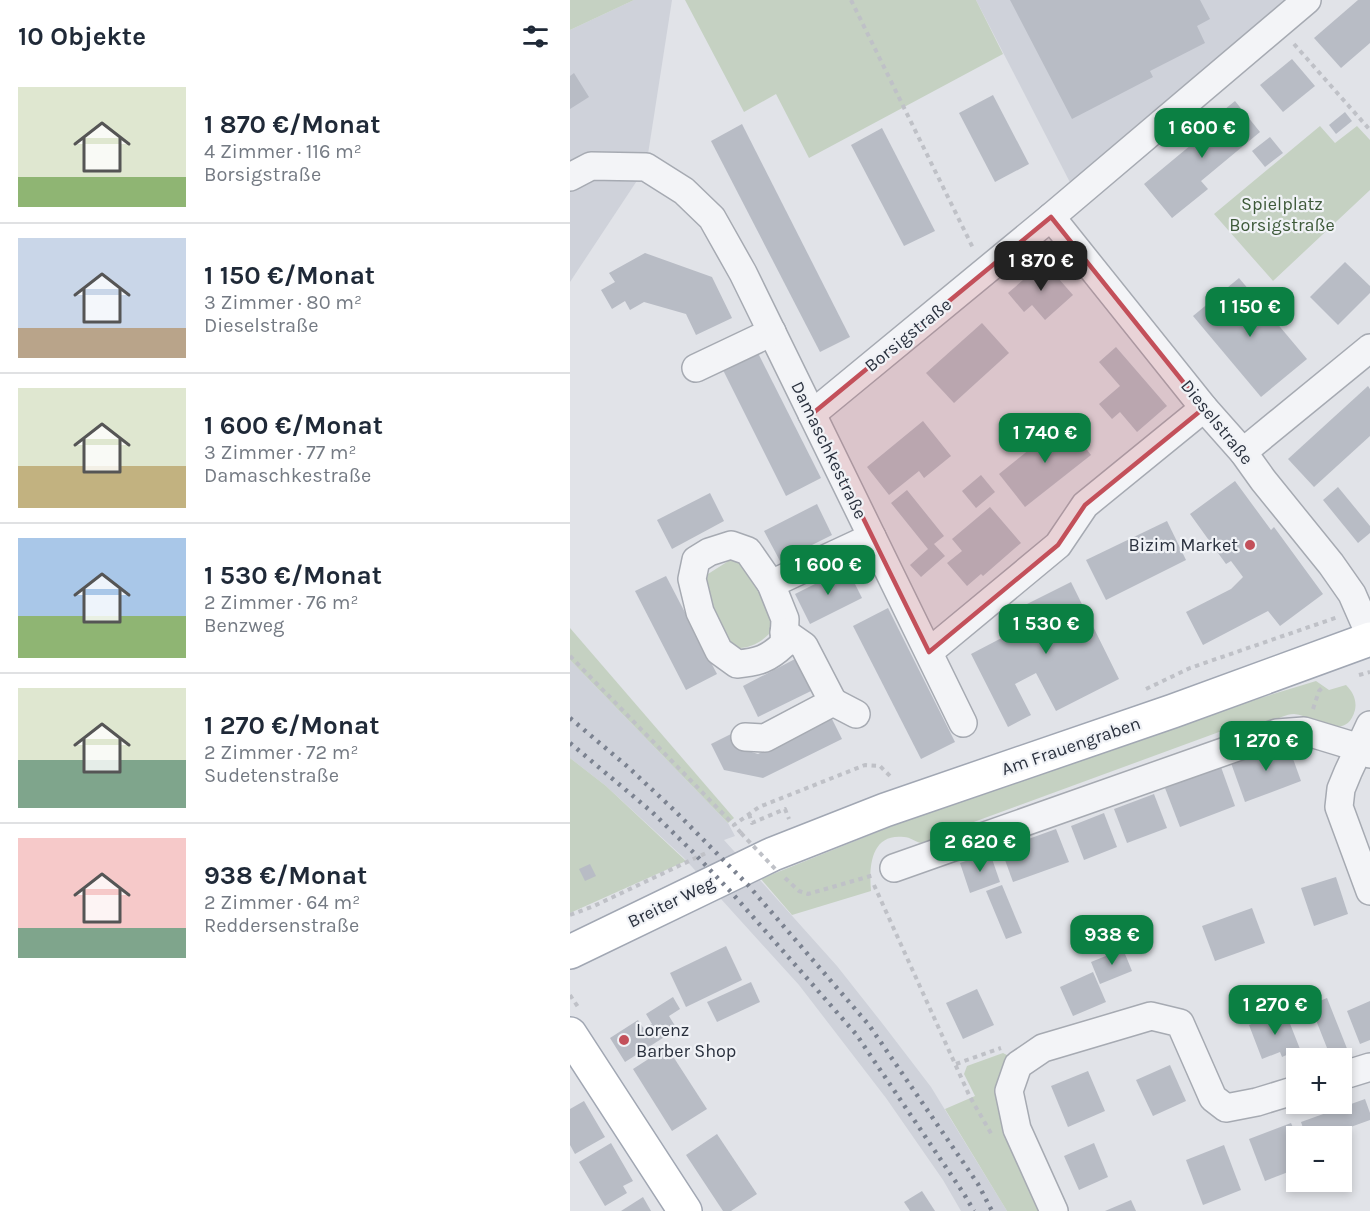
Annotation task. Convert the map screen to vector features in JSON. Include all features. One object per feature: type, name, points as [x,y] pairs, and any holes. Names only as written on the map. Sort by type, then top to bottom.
[{"type":"main road","name":"Am Frauengraben","points":[[775,863],[885,810],[1173,711],[1370,637]]},
{"type":"main road","name":"Breiter Weg","points":[[570,952],[775,863]]},
{"type":"main road","points":[[573,1019],[685,1211]]},
{"type":"street","name":"Borsigstraße","points":[[812,414],[1051,218],[1307,0]]},
{"type":"street","name":"Damaschkestraße","points":[[570,177],[591,166],[646,166],[684,191],[712,218],[743,273],[963,723]]},
{"type":"street","name":"Dieselstraße","points":[[1051,218],[1204,408],[1243,452],[1336,571],[1356,601],[1370,637]]},
{"type":"street","points":[[696,368],[772,332]]},
{"type":"street","points":[[1243,452],[1370,348]]},
{"type":"street","points":[[929,652],[1058,545],[1085,505],[1204,408]]},
{"type":"street","points":[[771,584],[872,537]]},
{"type":"street","points":[[731,545],[748,551],[771,584],[785,619],[784,632],[784,644],[773,654],[758,662],[737,664],[719,651],[700,612],[692,579],[696,560],[709,552],[731,545]]},
{"type":"street","points":[[745,737],[765,738],[845,708],[804,646],[784,632]]},
{"type":"street","points":[[882,872],[1277,733],[1304,731],[1367,742],[1341,789],[1339,807],[1370,891]]},
{"type":"street","points":[[1054,1211],[1017,1129],[1009,1091],[1018,1065],[1043,1048],[1151,1017],[1180,1023],[1213,1098],[1226,1108],[1257,1102],[1286,1092]]},
{"type":"street","points":[[1352,1073],[1370,1067]]},
{"type":"path","points":[[851,0],[985,272]]},
{"type":"path","points":[[1278,25],[1370,130]]},
{"type":"path","points":[[570,656],[741,833],[775,863],[799,891],[808,894],[882,872],[970,1097],[994,1139]]},
{"type":"path","points":[[1304,731],[1319,691],[1328,683]]},
{"type":"path","points":[[735,825],[759,807],[865,765],[880,766],[894,780]]},
{"type":"path","points":[[748,814],[752,823],[785,809],[790,820]]},
{"type":"path","points":[[570,915],[594,906]]},
{"type":"path","points":[[570,995],[573,1019]]},
{"type":"highlighted area","points":[[1051,217],[1204,408],[1085,505],[1058,545],[929,652],[812,414]]},
{"type":"shaded area","points":[[634,0],[672,0],[646,167],[570,282],[570,30]]},
{"type":"shaded area","points":[[976,0],[1307,0],[1077,196]]},
{"type":"shaded area","points":[[570,660],[728,823],[735,836],[724,840],[837,966],[931,1087],[1007,1211],[961,1211],[943,1180],[886,1098],[799,985],[683,857],[606,786],[570,758]]},
{"type":"green space","points":[[570,0],[634,0],[570,30]]},
{"type":"green space","points":[[685,0],[976,0],[1003,54],[809,158],[776,94],[744,112]]},
{"type":"green space","name":"Spielplatz Borsigstraße","points":[[1320,126],[1335,143],[1357,126],[1370,140],[1370,190],[1273,281],[1214,214]]},
{"type":"green space","points":[[730,560],[741,560],[752,568],[775,627],[758,642],[743,648],[737,648],[732,643],[712,611],[706,595],[708,574]]},
{"type":"green space","points":[[570,628],[734,818],[728,823],[570,660]]},
{"type":"green space","points":[[1316,681],[1329,690],[1346,685],[1351,690],[1355,700],[1355,710],[1351,720],[1344,725],[1337,726],[1294,714],[1263,723],[1249,721],[971,823],[967,833],[927,843],[906,837],[893,837],[878,846],[874,854],[871,891],[792,915],[761,879],[917,816],[1228,708]]},
{"type":"green space","points":[[570,758],[606,786],[686,861],[570,913]]},
{"type":"green space","points":[[1003,1053],[1009,1056],[1047,1211],[1007,1211],[945,1109],[975,1096],[964,1074],[967,1066]]},
{"type":"building","points":[[1010,0],[1200,0],[1210,19],[1197,26],[1205,43],[1150,71],[1153,77],[1072,119]]},
{"type":"building","points":[[1358,0],[1370,0],[1370,43],[1341,68],[1314,38]]},
{"type":"building","points":[[1292,59],[1315,86],[1283,112],[1260,85]]},
{"type":"building","points":[[574,73],[589,97],[570,109],[570,76]]},
{"type":"building","points":[[993,95],[1029,164],[995,182],[959,113]]},
{"type":"building","points":[[1235,101],[1260,132],[1201,181],[1208,189],[1172,218],[1144,184],[1197,140],[1193,135]]},
{"type":"building","points":[[1345,112],[1352,121],[1336,134],[1329,125]]},
{"type":"building","points":[[742,124],[850,337],[820,352],[711,141]]},
{"type":"building","points":[[882,128],[935,231],[904,246],[851,145]]},
{"type":"building","points":[[1270,137],[1283,153],[1265,167],[1252,151]]},
{"type":"building","points":[[645,253],[712,277],[732,318],[696,335],[686,314],[644,302],[630,310],[625,301],[612,309],[601,290],[615,282],[609,273]]},
{"type":"building","points":[[1044,262],[1073,295],[1045,320],[1032,305],[1024,312],[1008,293]]},
{"type":"building","points":[[1345,262],[1370,286],[1370,293],[1338,325],[1310,297]]},
{"type":"building","points":[[1239,278],[1307,359],[1261,397],[1193,316]]},
{"type":"building","points":[[982,323],[1009,353],[954,403],[926,373]]},
{"type":"building","points":[[1116,347],[1167,406],[1137,432],[1120,412],[1112,419],[1099,404],[1120,386],[1099,362]]},
{"type":"building","points":[[756,349],[821,478],[786,496],[721,366]]},
{"type":"building","points":[[1368,386],[1370,389],[1370,436],[1314,487],[1288,459]]},
{"type":"building","points":[[923,421],[951,456],[924,478],[919,471],[889,495],[867,467]]},
{"type":"building","points":[[1065,421],[1091,455],[1025,507],[999,474]]},
{"type":"building","points":[[981,475],[995,492],[976,508],[962,491]]},
{"type":"building","name":"Bizim Market","points":[[1235,481],[1271,530],[1274,527],[1323,594],[1280,626],[1268,611],[1203,645],[1186,612],[1231,589],[1243,577],[1231,561],[1226,564],[1190,514]]},
{"type":"building","points":[[1338,487],[1370,526],[1370,533],[1358,543],[1323,500]]},
{"type":"building","points":[[907,490],[944,536],[934,544],[945,556],[921,577],[910,565],[928,549],[891,503]]},
{"type":"building","points":[[710,493],[724,521],[672,549],[657,520]]},
{"type":"building","points":[[817,504],[832,535],[780,561],[764,531]]},
{"type":"building","points":[[990,507],[1021,543],[983,576],[981,574],[967,586],[947,563],[962,551],[952,539]]},
{"type":"building","points":[[1167,521],[1186,560],[1106,600],[1086,560]]},
{"type":"building","points":[[847,568],[862,598],[810,624],[795,594]]},
{"type":"building","points":[[666,576],[717,674],[686,690],[635,591]]},
{"type":"building","points":[[1071,582],[1119,679],[1056,711],[1036,673],[1015,684],[1031,715],[1008,727],[971,654],[1015,631],[1007,614]]},
{"type":"building","points":[[888,608],[955,742],[921,759],[853,626]]},
{"type":"building","points":[[795,659],[811,691],[758,717],[743,686]]},
{"type":"building","points":[[831,717],[842,739],[763,778],[724,770],[711,744],[733,733],[742,749],[758,754]]},
{"type":"building","points":[[1287,742],[1301,781],[1245,802],[1231,763]]},
{"type":"building","points":[[1221,767],[1235,806],[1180,827],[1165,788]]},
{"type":"building","points":[[1154,794],[1167,828],[1127,843],[1114,809]]},
{"type":"building","points":[[1104,813],[1117,847],[1084,860],[1071,826]]},
{"type":"building","points":[[1056,829],[1069,862],[1013,882],[1001,849]]},
{"type":"building","points":[[990,853],[1000,882],[970,893],[960,863]]},
{"type":"building","points":[[590,864],[596,876],[585,881],[579,869]]},
{"type":"building","points":[[1336,877],[1348,914],[1314,926],[1301,888]]},
{"type":"building","points":[[1002,885],[1022,933],[1006,939],[986,891]]},
{"type":"building","points":[[1252,908],[1265,943],[1215,961],[1202,926]]},
{"type":"building","points":[[726,946],[742,980],[686,1007],[670,973]]},
{"type":"building","points":[[1123,949],[1132,971],[1100,984],[1091,962]]},
{"type":"building","points":[[1093,972],[1106,1002],[1073,1016],[1060,987]]},
{"type":"building","points":[[751,982],[760,1002],[717,1022],[707,1002]]},
{"type":"building","points":[[977,989],[994,1025],[963,1039],[946,1003]]},
{"type":"building","points":[[673,997],[680,1009],[669,1016],[677,1029],[625,1062],[610,1038],[638,1020],[644,1029],[652,1024],[646,1014]]},
{"type":"building","points":[[1327,998],[1347,1048],[1327,1048],[1310,1005]]},
{"type":"building","points":[[1370,1001],[1370,1040],[1360,1044],[1347,1011]]},
{"type":"building","points":[[1285,1011],[1300,1048],[1286,1048],[1286,1055],[1282,1057],[1280,1052],[1262,1059],[1249,1025]]},
{"type":"building","points":[[667,1047],[707,1109],[672,1131],[633,1069]]},
{"type":"building","points":[[1170,1065],[1186,1101],[1153,1116],[1136,1080]]},
{"type":"building","points":[[1088,1071],[1105,1111],[1068,1127],[1051,1086]]},
{"type":"building","points":[[1365,1099],[1370,1120],[1352,1127],[1302,1126],[1301,1122],[1323,1114],[1352,1114],[1352,1104]]},
{"type":"building","points":[[584,1101],[605,1137],[575,1154],[570,1145],[570,1109]]},
{"type":"building","points":[[1291,1123],[1292,1126],[1286,1126],[1286,1173],[1265,1181],[1249,1139]]},
{"type":"building","points":[[717,1134],[757,1194],[731,1211],[723,1211],[686,1155]]},
{"type":"building","points":[[611,1143],[633,1181],[623,1186],[627,1193],[605,1206],[579,1162]]},
{"type":"building","points":[[1094,1143],[1108,1177],[1079,1190],[1064,1156]]},
{"type":"building","points":[[1224,1145],[1241,1190],[1203,1205],[1186,1160]]},
{"type":"building","points":[[922,1191],[935,1211],[910,1211],[904,1202]]},
{"type":"building","points":[[643,1197],[651,1211],[621,1211]]},
{"type":"building","points":[[1131,1200],[1136,1211],[1105,1211]]},
{"type":"railway","points":[[570,718],[675,811],[748,885],[869,1025],[978,1184],[992,1211]]},
{"type":"railway","points":[[570,743],[652,812],[693,852],[856,1034],[974,1211]]},
{"type":"place","name":"Bizim Market","points":[[1250,545]]},
{"type":"place","name":"Lorenz Barber Shop","points":[[624,1040]]}]
